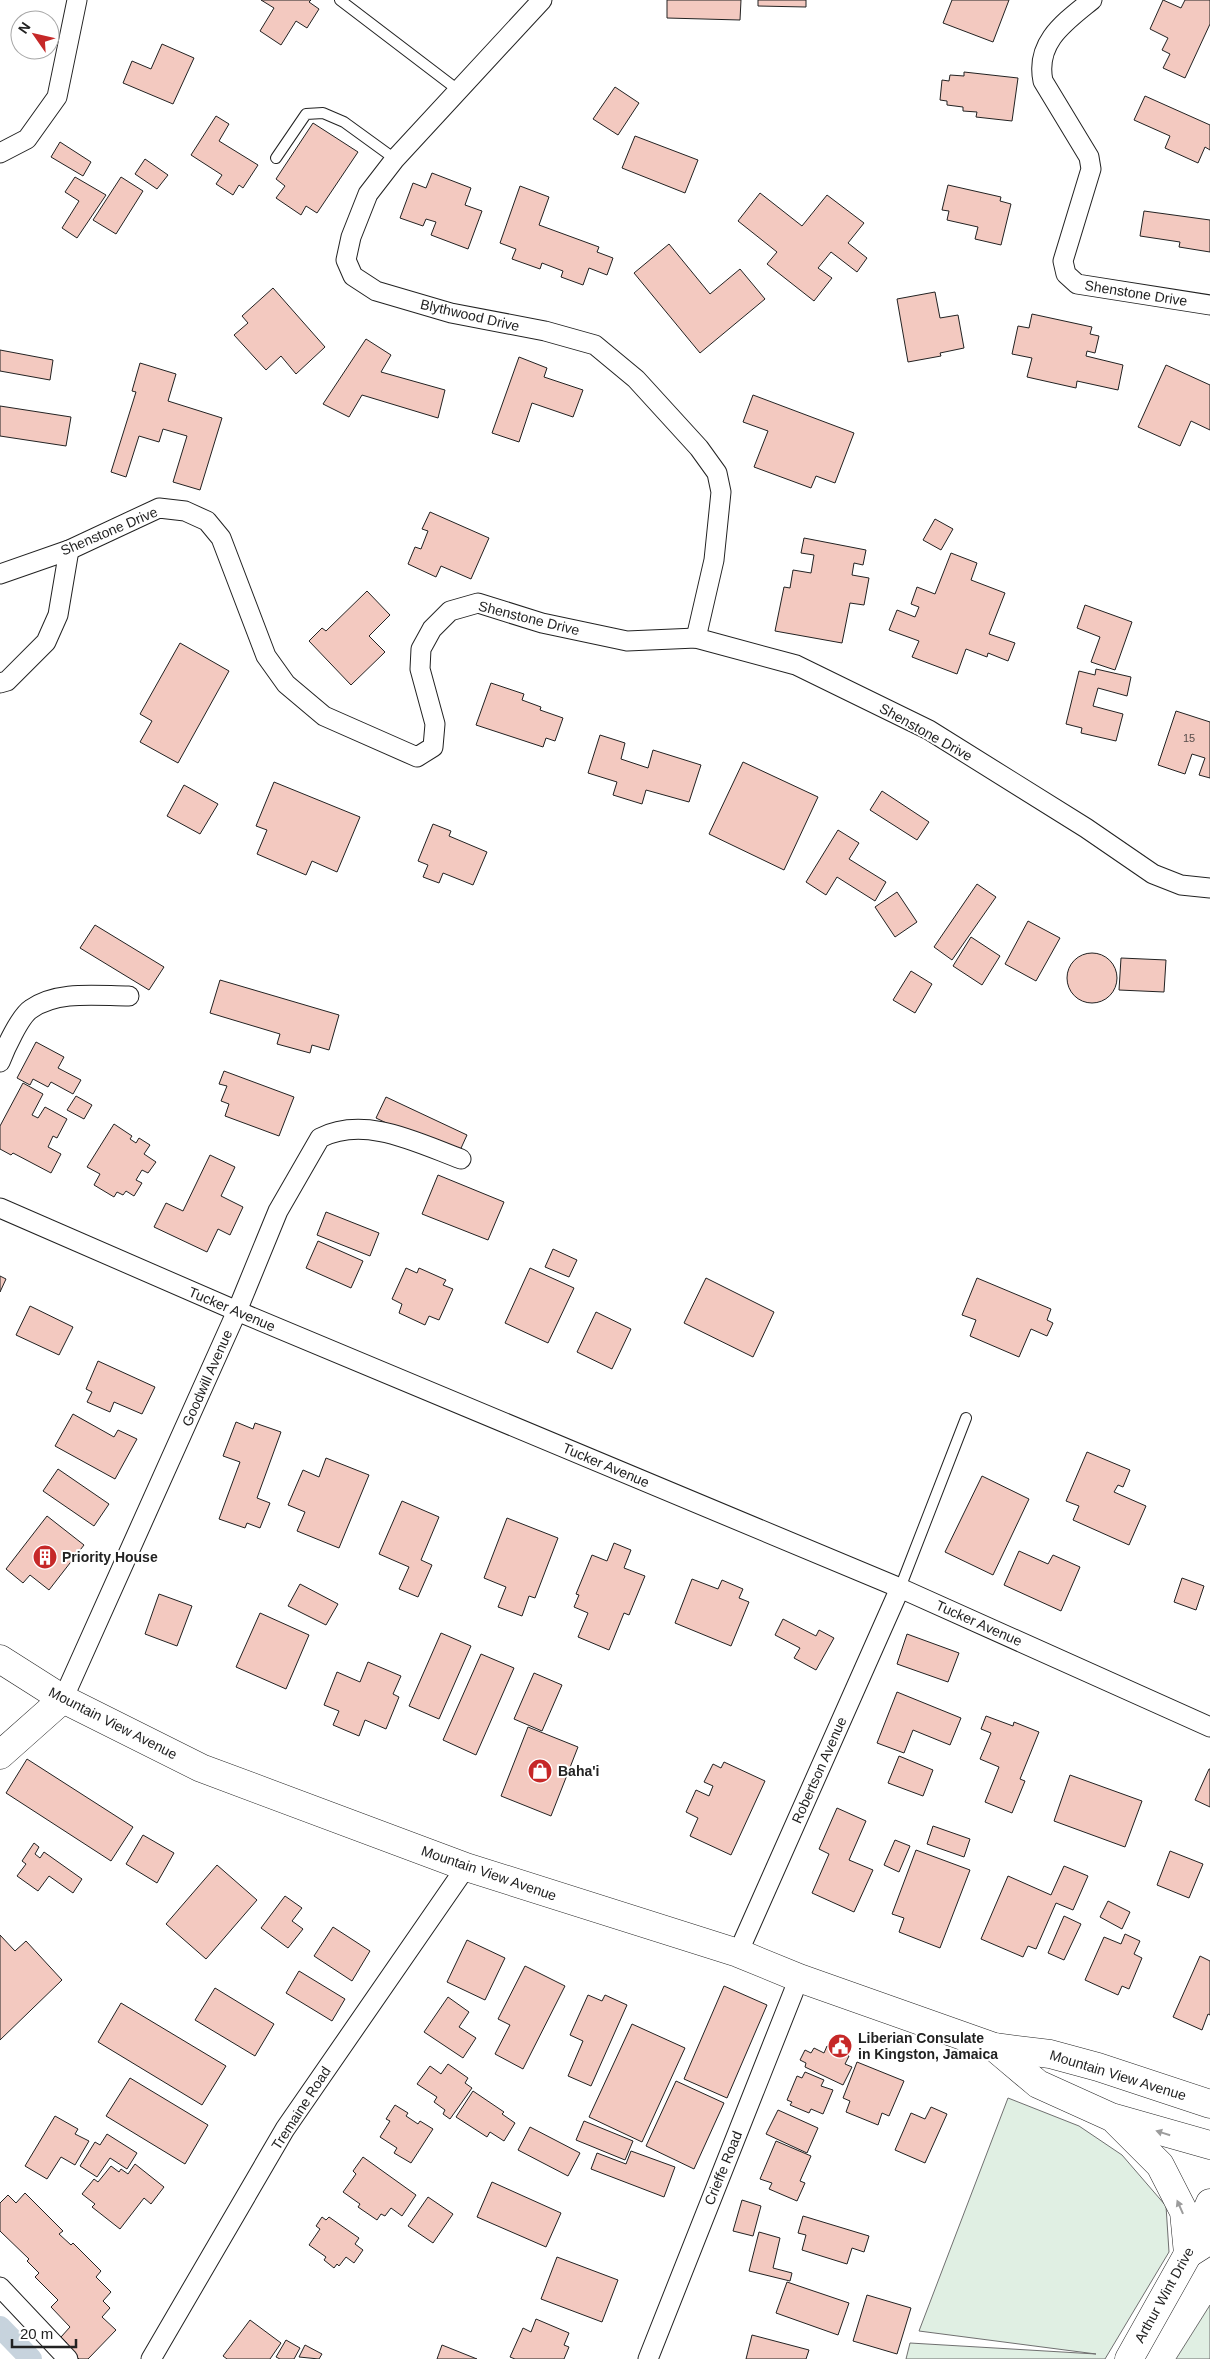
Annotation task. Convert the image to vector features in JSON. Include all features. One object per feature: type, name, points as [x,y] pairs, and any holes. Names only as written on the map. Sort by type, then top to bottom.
[{"type":"main road","name":"Mountain View Avenue","points":[[0,1659],[63,1699],[201,1768],[466,1867],[738,1953],[799,1978],[994,2047],[1050,2054],[1098,2067],[1210,2104]]},
{"type":"main road","points":[[0,1756],[63,1699]]},
{"type":"main road","name":"Mountain View Avenue","points":[[994,2047],[1038,2084],[1112,2117],[1210,2145]]},
{"type":"main road","points":[[1112,2117],[1160,2165],[1199,2247]]},
{"type":"main road","name":"Arthur Wint Drive","points":[[1129,2359],[1199,2247],[1210,2203]]},
{"type":"street","points":[[0,153],[27,139],[57,97],[77,0]]},
{"type":"street","name":"Blythwood Drive","points":[[542,0],[395,159],[368,194],[351,237],[346,260],[353,276],[376,291],[451,313],[545,331],[596,345],[636,379],[699,448],[717,473],[721,492],[714,560],[696,638]]},
{"type":"street","name":"Shenstone Drive","points":[[1092,0],[1057,29],[1044,52],[1040,67],[1043,81],[1089,157],[1091,169],[1063,261],[1066,274],[1077,284],[1210,305]]},
{"type":"street","name":"Shenstone Drive","points":[[0,574],[69,550],[159,508],[184,511],[207,521],[221,538],[266,656],[286,684],[324,716],[417,757],[433,747],[435,724],[420,669],[421,649],[432,629],[450,611],[478,603],[542,623],[627,641],[696,638],[796,665],[929,730],[1086,828],[1153,874],[1181,885],[1210,888]]},
{"type":"street","points":[[0,684],[7,681],[46,642],[58,615],[69,550]]},
{"type":"street","points":[[0,1062],[8,1041],[30,1009],[60,997],[129,996]]},
{"type":"street","name":"Goodwill Avenue","points":[[63,1699],[237,1311],[278,1212],[320,1138],[330,1133],[355,1130],[390,1132],[460,1159]]},
{"type":"street","name":"Tucker Avenue","points":[[0,1208],[237,1311],[900,1588],[1210,1727]]},
{"type":"street","name":"Robertson Avenue","points":[[738,1953],[900,1588]]},
{"type":"street","name":"Tremaine Road","points":[[151,2359],[285,2129],[466,1867]]},
{"type":"street","name":"Crieffe Road","points":[[648,2359],[799,1978]]},
{"type":"street","points":[[0,2287],[68,2359]]},
{"type":"lane","points":[[340,0],[458,90]]},
{"type":"lane","points":[[276,158],[306,114],[323,113],[344,122],[395,159]]},
{"type":"lane","points":[[900,1588],[966,1418]]},
{"type":"green space","points":[[1008,2098],[1079,2126],[1122,2155],[1166,2206],[1169,2252],[1105,2359],[906,2359],[910,2343],[1096,2354],[919,2331]]},
{"type":"green space","points":[[1210,2305],[1210,2359],[1176,2359]]},
{"type":"building","points":[[261,0],[311,0],[309,2],[319,9],[307,28],[296,21],[281,45],[260,31],[274,8]]},
{"type":"building","points":[[667,0],[741,0],[740,20],[667,18]]},
{"type":"building","points":[[758,0],[806,0],[806,7],[758,6]]},
{"type":"building","points":[[952,0],[1009,0],[993,42],[943,23]]},
{"type":"building","points":[[1163,0],[1181,8],[1185,0],[1210,0],[1210,24],[1185,78],[1163,68],[1170,54],[1162,50],[1168,38],[1150,29]]},
{"type":"building","points":[[162,44],[194,58],[173,104],[123,83],[132,61],[151,69]]},
{"type":"building","points":[[964,72],[1018,78],[1012,121],[976,117],[977,112],[963,111],[963,107],[947,105],[947,101],[940,100],[942,80],[949,81],[950,75],[964,76]]},
{"type":"building","points":[[615,87],[639,103],[618,135],[593,119]]},
{"type":"building","points":[[1145,96],[1210,125],[1210,150],[1205,147],[1198,163],[1165,148],[1170,136],[1134,120]]},
{"type":"building","points":[[216,116],[229,124],[219,141],[258,165],[243,188],[239,185],[233,195],[216,184],[222,175],[191,155]]},
{"type":"building","points":[[313,123],[358,152],[317,213],[306,206],[301,215],[276,198],[285,186],[276,179]]},
{"type":"building","points":[[635,136],[698,160],[685,193],[622,168]]},
{"type":"building","points":[[60,142],[91,162],[83,176],[51,157]]},
{"type":"building","points":[[145,159],[168,175],[157,189],[135,174]]},
{"type":"building","points":[[432,173],[471,188],[465,205],[482,211],[468,249],[431,235],[436,222],[426,219],[423,226],[400,218],[413,183],[426,188]]},
{"type":"building","points":[[75,177],[106,195],[77,238],[62,228],[79,201],[65,192]]},
{"type":"building","points":[[121,177],[143,191],[116,234],[93,220]]},
{"type":"building","points":[[948,185],[1001,197],[1000,201],[1011,204],[1001,245],[975,239],[978,227],[947,220],[949,211],[942,210]]},
{"type":"building","points":[[520,186],[549,197],[539,225],[599,247],[597,252],[613,258],[607,275],[589,268],[583,285],[561,277],[563,271],[542,263],[540,269],[512,259],[516,249],[500,243]]},
{"type":"building","points":[[760,193],[802,226],[827,195],[864,223],[848,243],[867,258],[857,272],[831,252],[818,268],[832,278],[814,301],[767,264],[777,252],[738,221]]},
{"type":"building","points":[[1144,211],[1210,220],[1210,252],[1179,247],[1180,242],[1140,236]]},
{"type":"building","points":[[669,244],[710,294],[740,269],[765,299],[700,353],[634,273]]},
{"type":"building","points":[[273,288],[325,347],[296,374],[281,356],[266,370],[234,335],[248,323],[242,316]]},
{"type":"building","points":[[935,292],[940,318],[958,315],[964,348],[940,353],[941,356],[908,362],[897,299]]},
{"type":"building","points":[[1032,314],[1092,327],[1090,334],[1099,336],[1095,353],[1087,351],[1086,356],[1123,365],[1118,390],[1077,381],[1076,388],[1027,377],[1032,358],[1012,354],[1018,326],[1029,328]]},
{"type":"building","points":[[366,339],[391,355],[381,372],[445,390],[438,418],[362,395],[349,417],[323,404]]},
{"type":"building","points":[[0,350],[53,360],[50,380],[0,371]]},
{"type":"building","points":[[519,357],[547,368],[544,377],[583,390],[573,417],[532,403],[519,442],[492,433]]},
{"type":"building","points":[[140,363],[176,374],[168,401],[222,418],[200,490],[173,482],[187,436],[163,429],[159,442],[139,436],[126,477],[111,472],[136,392],[132,391]]},
{"type":"building","points":[[1166,365],[1210,385],[1210,430],[1191,421],[1180,446],[1138,427]]},
{"type":"building","points":[[753,395],[854,433],[835,483],[816,476],[811,488],[754,467],[768,431],[743,422]]},
{"type":"building","points":[[0,406],[71,417],[66,446],[0,436]]},
{"type":"building","points":[[430,512],[489,538],[471,579],[441,566],[436,577],[408,564],[415,547],[421,549],[428,531],[422,529]]},
{"type":"building","points":[[935,519],[953,529],[941,550],[923,540]]},
{"type":"building","points":[[804,538],[866,550],[863,565],[854,563],[852,575],[869,578],[864,605],[850,603],[842,643],[775,631],[784,587],[790,588],[793,570],[811,573],[814,555],[801,553]]},
{"type":"building","points":[[951,553],[977,563],[971,580],[1005,593],[989,634],[1015,643],[1008,661],[988,653],[987,657],[966,649],[957,674],[912,657],[919,641],[889,630],[897,610],[915,617],[919,607],[911,604],[917,587],[935,594]]},
{"type":"building","points":[[367,591],[390,615],[369,636],[385,652],[351,685],[309,641],[322,628],[326,631]]},
{"type":"building","points":[[1085,605],[1132,622],[1115,670],[1091,662],[1100,637],[1077,628]]},
{"type":"building","points":[[180,643],[229,671],[178,763],[140,742],[152,721],[140,714]]},
{"type":"building","points":[[1096,669],[1131,677],[1127,696],[1098,688],[1093,706],[1123,714],[1116,741],[1081,733],[1082,728],[1066,724],[1079,671],[1095,675]]},
{"type":"building","points":[[491,683],[524,694],[522,700],[541,707],[540,710],[563,718],[555,741],[546,738],[543,747],[476,725]]},
{"type":"building","points":[[1176,711],[1210,722],[1210,778],[1199,775],[1205,758],[1192,754],[1185,774],[1158,765]]},
{"type":"building","points":[[600,735],[625,743],[621,759],[648,768],[653,750],[701,765],[689,802],[646,790],[642,804],[613,795],[617,782],[588,773]]},
{"type":"building","points":[[743,762],[818,797],[784,870],[709,834]]},
{"type":"building","points":[[274,782],[360,817],[337,872],[312,861],[306,875],[257,854],[267,830],[256,826]]},
{"type":"building","points":[[184,785],[218,804],[200,834],[167,816]]},
{"type":"building","points":[[882,791],[929,822],[917,840],[870,810]]},
{"type":"building","points":[[433,824],[451,831],[449,836],[487,852],[473,885],[443,873],[439,883],[423,877],[428,865],[418,861]]},
{"type":"building","points":[[838,830],[859,843],[849,859],[886,882],[875,901],[837,877],[826,895],[806,882]]},
{"type":"building","points":[[977,884],[996,897],[952,960],[934,947]]},
{"type":"building","points":[[897,892],[917,922],[895,937],[875,907]]},
{"type":"building","points":[[1028,921],[1060,938],[1036,981],[1005,964]]},
{"type":"building","points":[[95,925],[164,967],[149,990],[80,948]]},
{"type":"building","points":[[971,937],[1000,956],[982,985],[953,966]]},
{"type":"building","points":[[1092,953],[1102,955],[1110,960],[1115,968],[1117,978],[1115,988],[1110,996],[1102,1001],[1092,1003],[1082,1001],[1074,996],[1069,988],[1067,978],[1069,968],[1074,960],[1082,955]]},
{"type":"building","points":[[1121,958],[1166,960],[1164,992],[1119,990]]},
{"type":"building","points":[[911,971],[932,984],[915,1013],[893,1000]]},
{"type":"building","points":[[220,980],[339,1015],[329,1050],[312,1045],[310,1053],[277,1044],[280,1034],[210,1013]]},
{"type":"building","points":[[36,1042],[64,1057],[58,1068],[81,1080],[73,1094],[51,1082],[48,1087],[33,1079],[30,1085],[17,1078]]},
{"type":"building","points":[[224,1071],[294,1097],[279,1136],[225,1116],[229,1104],[221,1101],[227,1086],[219,1084]]},
{"type":"building","points":[[23,1083],[43,1094],[32,1115],[38,1118],[45,1107],[67,1119],[57,1138],[53,1136],[48,1147],[61,1154],[51,1173],[13,1153],[11,1155],[0,1149],[0,1126]]},
{"type":"building","points":[[76,1096],[92,1105],[84,1119],[67,1110]]},
{"type":"building","points":[[386,1097],[467,1135],[457,1157],[376,1118]]},
{"type":"building","points":[[114,1124],[132,1136],[130,1139],[136,1143],[139,1138],[150,1145],[144,1154],[156,1162],[148,1173],[142,1170],[136,1180],[142,1183],[134,1196],[126,1191],[123,1195],[117,1192],[114,1197],[94,1185],[100,1174],[87,1167]]},
{"type":"building","points":[[210,1155],[235,1167],[221,1196],[243,1207],[230,1235],[218,1229],[207,1252],[154,1227],[166,1203],[183,1211]]},
{"type":"building","points":[[438,1175],[504,1202],[488,1240],[422,1214]]},
{"type":"building","points":[[326,1212],[379,1233],[370,1256],[317,1235]]},
{"type":"building","points":[[318,1241],[363,1261],[351,1288],[306,1268]]},
{"type":"building","points":[[553,1249],[577,1260],[569,1277],[545,1267]]},
{"type":"building","points":[[406,1268],[417,1273],[419,1268],[446,1280],[443,1285],[453,1289],[439,1320],[429,1316],[425,1325],[399,1313],[402,1304],[392,1299]]},
{"type":"building","points":[[530,1268],[574,1288],[548,1343],[505,1323]]},
{"type":"building","points":[[0,1276],[6,1279],[0,1292]]},
{"type":"building","points":[[706,1278],[774,1312],[753,1357],[684,1323]]},
{"type":"building","points":[[977,1278],[1051,1309],[1047,1320],[1053,1323],[1047,1336],[1031,1329],[1019,1357],[970,1336],[976,1320],[962,1315]]},
{"type":"building","points":[[30,1306],[73,1327],[59,1355],[16,1335]]},
{"type":"building","points":[[596,1312],[631,1329],[612,1369],[577,1352]]},
{"type":"building","points":[[98,1361],[155,1387],[142,1414],[114,1402],[110,1412],[87,1402],[92,1392],[86,1389]]},
{"type":"building","points":[[73,1414],[114,1437],[118,1430],[137,1439],[115,1479],[55,1446]]},
{"type":"building","points":[[236,1422],[253,1429],[255,1423],[281,1432],[257,1498],[270,1503],[260,1528],[247,1523],[245,1528],[219,1519],[240,1462],[223,1456]]},
{"type":"building","points":[[1087,1452],[1130,1470],[1123,1487],[1118,1485],[1114,1492],[1146,1506],[1129,1545],[1073,1520],[1079,1506],[1066,1501]]},
{"type":"building","points":[[326,1458],[369,1475],[339,1548],[297,1531],[305,1512],[288,1505],[303,1470],[319,1477]]},
{"type":"building","points":[[58,1469],[109,1504],[94,1526],[43,1491]]},
{"type":"building","points":[[982,1476],[1029,1499],[993,1575],[945,1552]]},
{"type":"building","points":[[402,1501],[439,1517],[421,1560],[432,1565],[418,1597],[399,1589],[409,1567],[379,1554]]},
{"type":"building","name":"Priority House","points":[[47,1516],[84,1545],[49,1590],[30,1575],[23,1583],[6,1569]]},
{"type":"building","points":[[507,1518],[558,1538],[535,1598],[529,1596],[522,1616],[498,1607],[506,1587],[484,1578]]},
{"type":"building","points":[[614,1543],[631,1550],[624,1568],[645,1576],[629,1615],[624,1613],[609,1650],[578,1637],[588,1613],[574,1607],[579,1595],[576,1594],[592,1555],[607,1561]]},
{"type":"building","points":[[1019,1551],[1048,1564],[1053,1555],[1080,1567],[1061,1611],[1004,1585]]},
{"type":"building","points":[[1182,1578],[1204,1586],[1196,1610],[1174,1602]]},
{"type":"building","points":[[692,1579],[718,1589],[722,1580],[743,1589],[739,1598],[749,1602],[731,1646],[675,1623]]},
{"type":"building","points":[[300,1584],[338,1604],[326,1625],[288,1606]]},
{"type":"building","points":[[159,1594],[192,1606],[177,1646],[145,1634]]},
{"type":"building","points":[[260,1613],[309,1635],[286,1689],[236,1667]]},
{"type":"building","points":[[783,1619],[816,1636],[819,1630],[834,1638],[816,1670],[794,1658],[800,1648],[775,1635]]},
{"type":"building","points":[[441,1633],[471,1646],[439,1719],[409,1706]]},
{"type":"building","points":[[907,1634],[959,1653],[948,1682],[897,1664]]},
{"type":"building","points":[[481,1654],[514,1668],[476,1755],[443,1740]]},
{"type":"building","points":[[368,1662],[401,1676],[393,1694],[399,1697],[386,1729],[365,1720],[359,1736],[333,1725],[339,1711],[324,1705],[337,1672],[360,1682]]},
{"type":"building","points":[[534,1673],[562,1685],[542,1731],[514,1719]]},
{"type":"building","points":[[897,1692],[961,1718],[950,1745],[913,1730],[904,1753],[877,1743]]},
{"type":"building","points":[[986,1716],[1013,1726],[1014,1722],[1039,1732],[1020,1779],[1025,1781],[1012,1813],[985,1802],[999,1767],[980,1759],[991,1733],[981,1729]]},
{"type":"building","name":"Baha'i","points":[[528,1727],[578,1747],[551,1816],[501,1796]]},
{"type":"building","points":[[899,1756],[933,1770],[923,1796],[888,1783]]},
{"type":"building","points":[[27,1759],[133,1827],[111,1861],[6,1793]]},
{"type":"building","points":[[724,1762],[765,1781],[731,1855],[690,1836],[698,1818],[686,1812],[696,1790],[709,1796],[713,1786],[704,1782],[713,1764],[721,1768]]},
{"type":"building","points":[[1210,1769],[1210,1807],[1195,1800]]},
{"type":"building","points":[[1070,1775],[1142,1801],[1125,1847],[1054,1821]]},
{"type":"building","points":[[837,1808],[866,1821],[849,1860],[873,1870],[854,1912],[812,1893],[829,1854],[819,1849]]},
{"type":"building","points":[[933,1826],[970,1839],[964,1857],[927,1844]]},
{"type":"building","points":[[143,1835],[174,1853],[157,1883],[126,1864]]},
{"type":"building","points":[[895,1840],[910,1846],[899,1872],[884,1865]]},
{"type":"building","points":[[34,1843],[39,1847],[35,1854],[40,1858],[44,1852],[82,1879],[73,1893],[49,1876],[38,1891],[17,1876],[26,1864],[22,1861]]},
{"type":"building","points":[[916,1850],[970,1870],[940,1948],[899,1932],[904,1918],[892,1914]]},
{"type":"building","points":[[1170,1851],[1203,1864],[1189,1898],[1157,1885]]},
{"type":"building","points":[[217,1865],[257,1900],[206,1959],[166,1924]]},
{"type":"building","points":[[1064,1866],[1088,1876],[1073,1910],[1056,1903],[1036,1949],[1028,1946],[1023,1957],[981,1939],[1008,1876],[1051,1895]]},
{"type":"building","points":[[285,1896],[302,1908],[292,1921],[303,1929],[288,1948],[261,1928]]},
{"type":"building","points":[[1108,1901],[1130,1912],[1122,1929],[1100,1917]]},
{"type":"building","points":[[1064,1916],[1081,1924],[1064,1960],[1048,1953]]},
{"type":"building","points":[[333,1927],[370,1951],[352,1981],[314,1956]]},
{"type":"building","points":[[1125,1934],[1140,1941],[1134,1954],[1142,1958],[1129,1989],[1122,1986],[1118,1995],[1085,1980],[1104,1937],[1121,1944]]},
{"type":"building","points":[[0,1935],[15,1951],[26,1941],[62,1980],[0,2040]]},
{"type":"building","points":[[467,1940],[505,1958],[485,2000],[447,1982]]},
{"type":"building","points":[[1200,1956],[1210,1961],[1210,2015],[1208,2014],[1202,2030],[1173,2017]]},
{"type":"building","points":[[525,1966],[565,1986],[523,2069],[495,2054],[510,2025],[498,2019]]},
{"type":"building","points":[[299,1971],[345,1999],[332,2021],[286,1993]]},
{"type":"building","points":[[724,1986],[767,2005],[727,2098],[684,2079]]},
{"type":"building","points":[[215,1988],[274,2024],[255,2056],[195,2020]]},
{"type":"building","points":[[588,1995],[602,2001],[605,1995],[627,2005],[591,2086],[568,2076],[583,2041],[570,2035]]},
{"type":"building","points":[[448,1997],[469,2012],[459,2027],[476,2038],[463,2058],[424,2032]]},
{"type":"building","points":[[121,2003],[226,2066],[202,2105],[98,2042]]},
{"type":"building","points":[[632,2024],[685,2048],[642,2142],[589,2117]]},
{"type":"building","points":[[827,2046],[849,2056],[845,2064],[852,2067],[843,2085],[805,2067],[806,2063],[800,2060],[805,2050],[811,2053],[814,2048],[824,2053]]},
{"type":"building","points":[[857,2062],[904,2081],[889,2116],[882,2113],[878,2125],[846,2112],[850,2101],[843,2098]]},
{"type":"building","points":[[448,2064],[468,2078],[465,2083],[472,2088],[450,2119],[443,2114],[445,2110],[434,2102],[437,2097],[417,2084],[430,2066],[441,2074]]},
{"type":"building","points":[[805,2072],[824,2080],[821,2086],[833,2090],[823,2114],[811,2109],[809,2113],[790,2105],[792,2102],[787,2100],[797,2076],[802,2078]]},
{"type":"building","points":[[130,2078],[208,2125],[185,2164],[106,2116]]},
{"type":"building","points":[[676,2081],[724,2103],[694,2169],[646,2146]]},
{"type":"building","points":[[473,2091],[504,2112],[502,2114],[515,2123],[504,2141],[490,2132],[487,2137],[456,2117]]},
{"type":"building","points":[[395,2105],[408,2113],[406,2116],[418,2124],[420,2121],[433,2129],[411,2163],[394,2153],[397,2148],[380,2137],[390,2121],[386,2119]]},
{"type":"building","points":[[931,2107],[947,2114],[925,2163],[895,2150],[911,2113],[925,2119]]},
{"type":"building","points":[[778,2110],[818,2128],[807,2153],[766,2134]]},
{"type":"building","points":[[55,2116],[78,2129],[75,2134],[89,2141],[75,2165],[61,2157],[47,2179],[25,2166]]},
{"type":"building","points":[[584,2121],[633,2141],[625,2160],[576,2140]]},
{"type":"building","points":[[530,2127],[580,2153],[568,2176],[518,2150]]},
{"type":"building","points":[[107,2134],[137,2153],[127,2169],[110,2158],[97,2177],[80,2166],[95,2142],[100,2145]]},
{"type":"building","points":[[776,2141],[811,2156],[800,2181],[805,2183],[797,2201],[769,2189],[772,2183],[760,2179]]},
{"type":"building","points":[[631,2151],[675,2167],[664,2197],[591,2169],[597,2153],[626,2164]]},
{"type":"building","points":[[363,2157],[416,2195],[402,2216],[391,2208],[385,2216],[381,2214],[377,2220],[358,2207],[360,2204],[343,2192],[356,2174],[353,2171]]},
{"type":"building","points":[[135,2164],[164,2187],[151,2204],[144,2198],[120,2229],[92,2207],[95,2204],[82,2194],[94,2179],[98,2182],[111,2166],[119,2172],[121,2169],[128,2174]]},
{"type":"building","points":[[492,2182],[561,2213],[546,2247],[477,2217]]},
{"type":"building","points":[[25,2193],[63,2231],[59,2234],[71,2245],[73,2243],[101,2271],[96,2277],[111,2292],[103,2301],[110,2308],[102,2317],[116,2330],[88,2359],[79,2359],[65,2345],[67,2343],[61,2337],[70,2327],[51,2307],[58,2300],[35,2277],[39,2273],[27,2261],[29,2259],[0,2231],[0,2203],[8,2195],[16,2203]]},
{"type":"building","points":[[428,2197],[453,2214],[433,2243],[408,2226]]},
{"type":"building","points":[[742,2200],[761,2206],[753,2236],[733,2231]]},
{"type":"building","points":[[803,2216],[869,2236],[864,2252],[852,2248],[847,2264],[802,2250],[806,2235],[798,2233]]},
{"type":"building","points":[[322,2217],[326,2220],[329,2217],[359,2238],[355,2244],[363,2250],[354,2263],[346,2257],[339,2266],[337,2264],[334,2268],[324,2260],[326,2257],[309,2245],[320,2229],[316,2226]]},
{"type":"building","points":[[759,2232],[780,2238],[773,2268],[792,2273],[790,2281],[749,2271]]},
{"type":"building","points":[[557,2257],[618,2280],[602,2322],[541,2299]]},
{"type":"building","points":[[787,2282],[849,2303],[838,2335],[776,2313]]},
{"type":"building","points":[[867,2295],[911,2308],[897,2354],[853,2341]]},
{"type":"building","points":[[536,2319],[569,2333],[564,2345],[569,2347],[564,2359],[515,2359],[510,2357],[523,2328],[531,2332]]},
{"type":"building","points":[[250,2320],[281,2343],[270,2359],[227,2359],[223,2356]]},
{"type":"building","points":[[752,2335],[809,2350],[806,2359],[746,2359]]},
{"type":"building","points":[[286,2340],[300,2348],[294,2359],[280,2359],[276,2357]]},
{"type":"building","points":[[305,2345],[322,2354],[319,2359],[299,2357]]},
{"type":"building","points":[[442,2345],[477,2359],[437,2359]]},
{"type":"waterway","points":[[0,2327],[31,2359]]},
{"type":"place","name":"Priority House","points":[[45,1557]]},
{"type":"place","name":"Baha'i","points":[[540,1771]]},
{"type":"place","name":"Liberian Consulate in Kingston, Jamaica","points":[[840,2046]]}]
